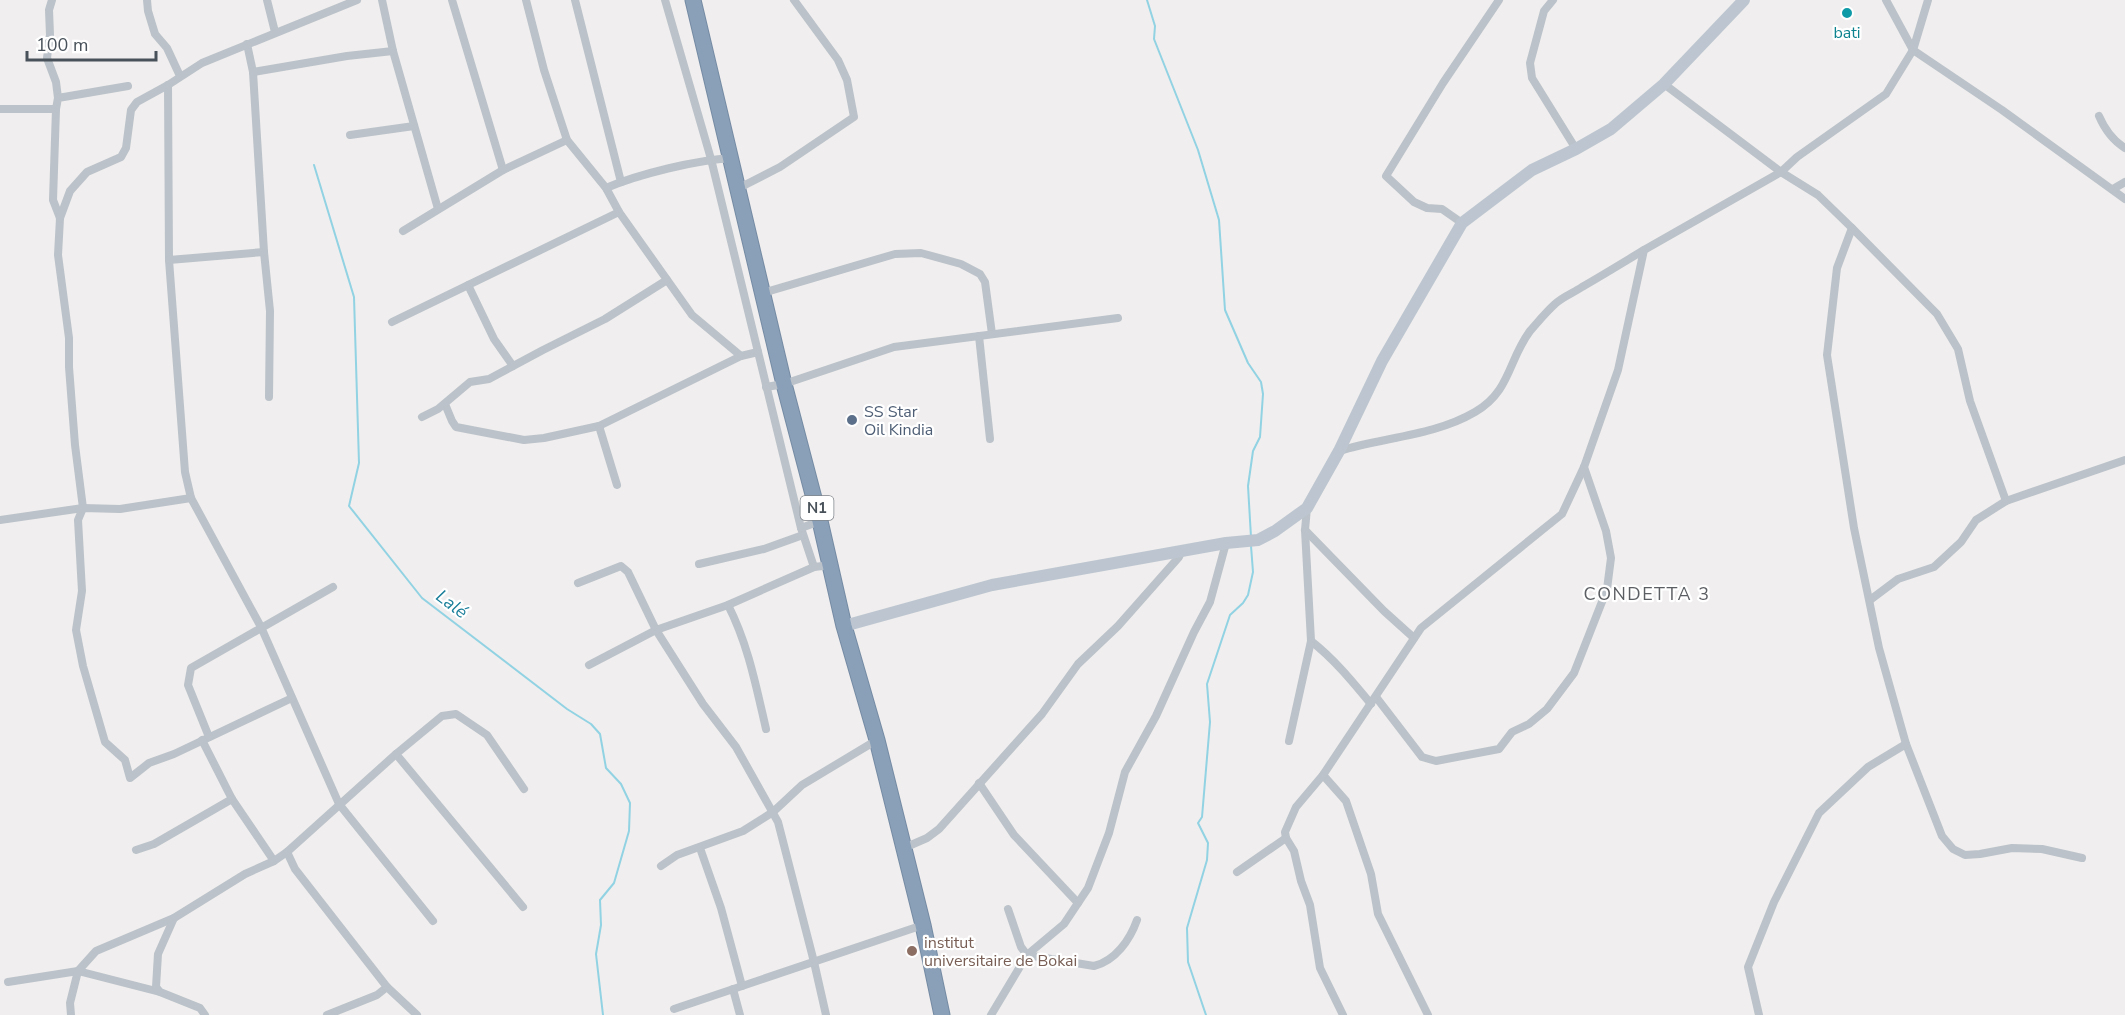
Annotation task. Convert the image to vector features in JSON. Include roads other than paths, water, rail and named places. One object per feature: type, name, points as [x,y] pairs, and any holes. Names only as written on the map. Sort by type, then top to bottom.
[{"type":"highway","name":"N1","points":[[693,0],[844,626],[878,740],[942,1015]]},
{"type":"street","points":[[52,0],[49,10],[51,35],[47,58],[56,82],[58,98],[53,200],[60,218]]},
{"type":"street","points":[[147,0],[155,34],[167,48],[180,76]]},
{"type":"street","points":[[267,0],[275,32]]},
{"type":"street","points":[[292,699],[174,754],[148,763],[130,778],[125,760],[105,742],[83,666],[76,630],[82,591],[78,520],[83,508],[75,446],[69,338],[58,255],[60,218],[70,192],[87,172],[121,157],[126,148],[131,110],[137,102],[202,63],[357,0]]},
{"type":"street","points":[[382,0],[393,51],[438,209]]},
{"type":"street","points":[[452,0],[503,170]]},
{"type":"street","points":[[526,0],[544,70],[567,140],[606,188],[619,212],[692,315],[741,356]]},
{"type":"street","points":[[575,0],[621,182]]},
{"type":"street","points":[[665,0],[711,159],[802,532],[814,567]]},
{"type":"street","points":[[738,188],[780,167],[854,117],[847,80],[838,60],[794,0]]},
{"type":"street","points":[[1462,223],[1442,209],[1427,208],[1414,202],[1386,176],[1443,83],[1499,0]]},
{"type":"street","points":[[1553,0],[1544,12],[1530,63],[1532,78],[1576,149]]},
{"type":"street","points":[[1289,741],[1311,641],[1305,530],[1307,508],[1339,451],[1382,361],[1462,223],[1532,170],[1611,129],[1664,84],[1744,0]]},
{"type":"street","points":[[1886,0],[1913,50],[2002,110],[2125,199]]},
{"type":"street","points":[[1339,451],[1364,443],[1414,434],[1445,425],[1476,412],[1501,390],[1516,352],[1530,332],[1556,303],[1781,172],[1797,157],[1886,94],[1913,50],[1928,0]]},
{"type":"street","points":[[247,44],[253,72],[270,311],[269,397]]},
{"type":"street","points":[[253,72],[347,56],[393,51]]},
{"type":"street","points":[[1664,84],[1781,172],[1818,195],[1937,314],[1958,349],[1970,401],[2006,501]]},
{"type":"street","points":[[168,85],[169,260],[185,472],[191,498],[261,627],[339,804],[433,921]]},
{"type":"street","points":[[58,98],[128,86]]},
{"type":"street","points":[[0,109],[56,109]]},
{"type":"street","points":[[2099,116],[2105,130],[2125,148]]},
{"type":"street","points":[[350,135],[414,126]]},
{"type":"street","points":[[403,231],[503,170],[567,140]]},
{"type":"street","points":[[606,188],[711,159],[732,158]]},
{"type":"street","points":[[2113,189],[2125,182]]},
{"type":"street","points":[[392,322],[619,212]]},
{"type":"street","points":[[1852,228],[1837,268],[1827,356],[1854,528],[1879,648],[1906,744],[1942,836],[1953,849],[1965,855],[2012,848],[2043,849],[2082,858]]},
{"type":"street","points":[[1343,1015],[1320,968],[1310,904],[1301,881],[1294,851],[1285,832],[1296,807],[1323,775],[1421,628],[1562,514],[1584,467],[1618,370],[1644,250]]},
{"type":"street","points":[[169,260],[264,252]]},
{"type":"street","points":[[763,293],[895,254],[921,253],[961,264],[980,274],[985,282],[992,334]]},
{"type":"street","points":[[422,417],[445,404],[471,382],[489,379],[605,320],[668,280]]},
{"type":"street","points":[[468,285],[494,339],[513,366]]},
{"type":"street","points":[[766,387],[784,384],[894,347],[1118,318]]},
{"type":"street","points":[[979,336],[990,439]]},
{"type":"street","points":[[445,404],[456,427],[524,440],[544,438],[599,426],[741,356],[758,352]]},
{"type":"street","points":[[599,426],[617,484]]},
{"type":"street","points":[[1870,600],[1898,579],[1934,567],[1961,542],[1976,520],[2006,501],[2125,459]]},
{"type":"street","points":[[1311,641],[1373,701],[1422,757],[1436,761],[1499,749],[1512,732],[1529,724],[1547,709],[1574,673],[1607,589],[1611,558],[1606,531],[1584,467]]},
{"type":"street","points":[[0,520],[83,508],[120,509],[191,498]]},
{"type":"street","points":[[844,626],[992,585],[1182,550],[1252,540],[1275,531],[1307,508]]},
{"type":"street","points":[[699,564],[764,549],[820,521]]},
{"type":"street","points":[[1305,530],[1384,612],[1414,638]]},
{"type":"street","points":[[991,1015],[1027,955],[1064,924],[1088,888],[1109,832],[1125,772],[1152,725],[1210,602],[1226,543]]},
{"type":"street","points":[[904,848],[927,838],[939,829],[1042,714],[1078,664],[1118,626],[1179,557],[1182,550]]},
{"type":"street","points":[[589,665],[656,630],[728,605],[814,567],[831,565]]},
{"type":"street","points":[[578,584],[621,566],[628,572],[656,630],[703,704],[736,747],[778,822],[826,1015]]},
{"type":"street","points":[[274,861],[232,800],[206,739],[188,685],[191,668],[333,587]]},
{"type":"street","points":[[728,605],[740,628],[766,729]]},
{"type":"street","points":[[71,1015],[70,1003],[78,971],[96,951],[174,918],[245,874],[274,861],[442,716],[456,714],[487,735],[524,789]]},
{"type":"street","points":[[661,866],[677,855],[743,831],[773,812],[802,785],[878,740]]},
{"type":"street","points":[[1759,1015],[1748,967],[1774,902],[1819,813],[1868,767],[1906,744]]},
{"type":"street","points":[[396,754],[523,907]]},
{"type":"street","points":[[1323,775],[1346,801],[1371,874],[1378,914],[1428,1015]]},
{"type":"street","points":[[979,783],[1014,836],[1078,903]]},
{"type":"street","points":[[136,850],[154,844],[232,800]]},
{"type":"street","points":[[1237,872],[1286,838]]},
{"type":"street","points":[[700,848],[721,908],[737,987],[740,1015]]},
{"type":"street","points":[[287,852],[295,869],[387,987],[417,1015]]},
{"type":"street","points":[[1008,909],[1021,947],[1027,955],[1094,966],[1104,963],[1132,936],[1137,920]]},
{"type":"street","points":[[160,992],[156,987],[158,954],[174,918]]},
{"type":"street","points":[[674,1009],[923,926]]},
{"type":"street","points":[[8,982],[78,971],[160,992],[200,1008],[205,1015]]},
{"type":"street","points":[[327,1015],[377,995],[387,987]]},
{"type":"waterway","points":[[1147,0],[1155,26],[1154,39],[1198,150],[1219,220],[1225,310],[1248,363],[1261,382],[1263,394],[1260,437],[1253,451],[1248,486],[1251,537]]},
{"type":"waterway","name":"Lalé","points":[[314,165],[354,297],[359,463],[349,506],[422,598],[567,709],[591,724],[600,734],[606,768],[621,784],[630,803],[629,831],[614,883],[600,900],[601,925],[596,954],[603,1015]]},
{"type":"waterway","points":[[1206,1015],[1188,962],[1187,928],[1207,860],[1208,843],[1198,823],[1202,817],[1210,722],[1207,684],[1230,615],[1248,595],[1253,572],[1251,546]]},
{"type":"place","name":"bati","points":[[1847,13]]},
{"type":"place","name":"SS Star Oil Kindia","points":[[852,420]]},
{"type":"place","name":"institut universitaire de Bokai","points":[[912,951]]},
{"type":"district","name":"СONDETTA 3","points":[[1647,594]]}]
